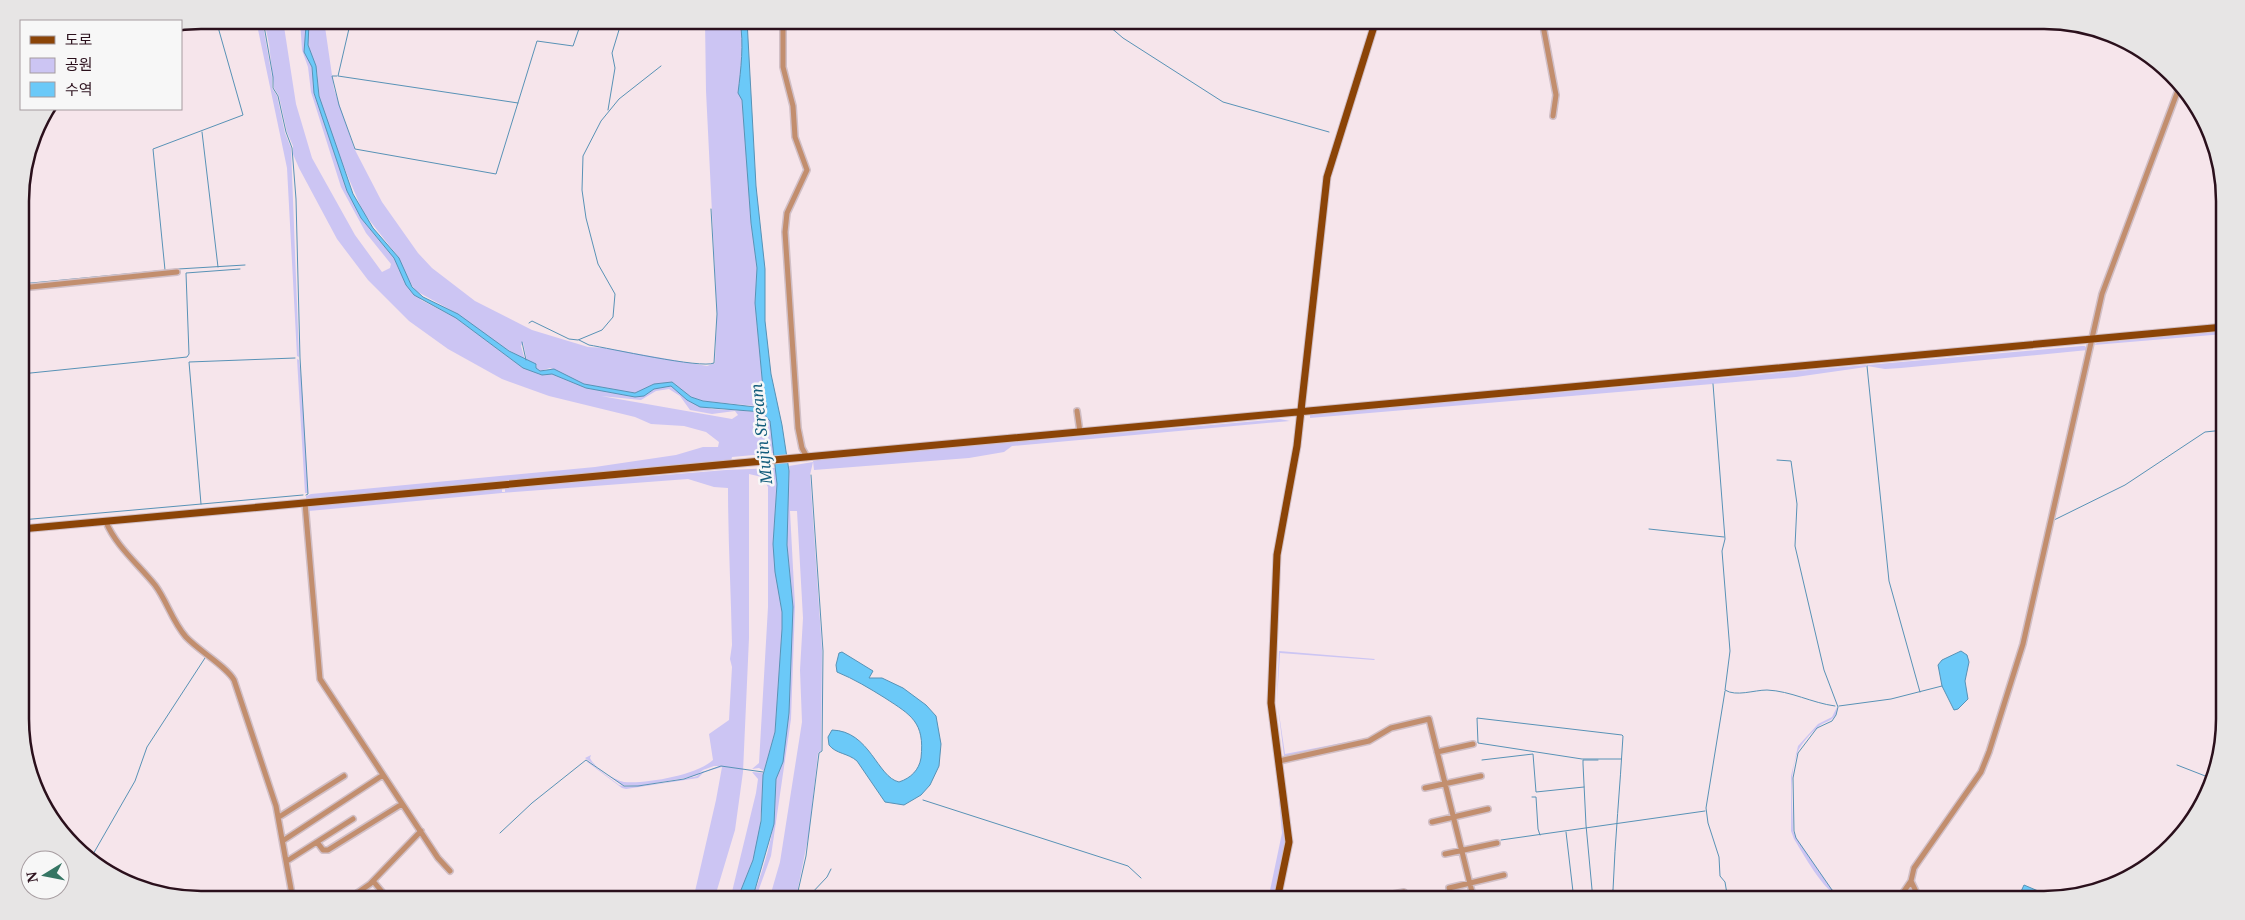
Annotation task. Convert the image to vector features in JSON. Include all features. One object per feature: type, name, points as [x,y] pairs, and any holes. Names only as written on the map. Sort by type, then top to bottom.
[{"type":"main road","points":[[1279,891],[1289,842],[1271,703],[1277,555],[1297,446],[1328,177],[1373,29]]},
{"type":"main road","points":[[29,528],[2216,328]]},
{"type":"street","points":[[783,29],[783,67],[793,106],[794,137],[807,170],[787,213],[785,232],[798,428],[803,457]]},
{"type":"street","points":[[1544,29],[1556,95],[1553,116]]},
{"type":"street","points":[[1904,891],[1911,881],[1914,868],[1922,853],[1981,772],[2006,700],[2023,644],[2090,353],[2090,340],[2116,255],[2177,93]]},
{"type":"street","points":[[29,287],[177,272]]},
{"type":"street","points":[[1077,410],[1080,432]]},
{"type":"street","points":[[305,503],[320,679],[438,858],[450,871]]},
{"type":"street","points":[[106,522],[109,530],[154,585],[178,627],[202,653],[232,676],[265,770],[279,817],[292,891]]},
{"type":"street","points":[[1279,761],[1369,741],[1391,728],[1429,719],[1472,891]]},
{"type":"street","points":[[1437,752],[1472,744]]},
{"type":"street","points":[[284,840],[383,774]]},
{"type":"street","points":[[279,817],[344,776]]},
{"type":"street","points":[[1426,788],[1480,776]]},
{"type":"street","points":[[318,842],[323,850],[328,850],[402,804]]},
{"type":"street","points":[[1432,822],[1488,809]]},
{"type":"street","points":[[287,861],[352,819]]},
{"type":"street","points":[[359,891],[373,881],[420,831]]},
{"type":"street","points":[[1445,854],[1497,843]]},
{"type":"street","points":[[1448,888],[1504,875]]},
{"type":"street","points":[[373,881],[381,891]]},
{"type":"street","points":[[1911,881],[1916,891]]},
{"type":"green space","points":[[258,29],[264,29],[272,77],[272,88],[277,96],[285,133],[291,148],[299,357],[297,356],[287,168]]},
{"type":"green space","points":[[266,29],[284,29],[296,104],[312,158],[355,235],[382,272],[390,268],[391,264],[366,233],[341,187],[311,92],[308,67],[302,50],[301,29],[306,29],[304,52],[312,67],[314,93],[347,191],[361,218],[394,258],[399,270],[421,300],[456,318],[523,368],[542,375],[552,374],[586,388],[635,397],[644,396],[654,389],[671,386],[687,400],[712,409],[762,412],[770,421],[774,453],[732,457],[731,461],[306,500],[306,496],[311,494],[595,467],[676,455],[703,447],[718,447],[719,442],[706,432],[684,426],[651,424],[635,417],[549,396],[502,379],[448,349],[409,321],[368,280],[337,239],[293,154],[293,146],[287,132],[279,96],[274,88]],"holes":[[[669,389],[680,396],[690,410],[712,414],[735,411],[738,415],[732,419],[601,396],[641,400],[656,391]]]},
{"type":"green space","points":[[308,29],[325,29],[334,89],[354,148],[382,202],[418,253],[432,268],[475,301],[532,330],[588,347],[606,348],[707,366],[715,363],[717,314],[706,91],[705,29],[741,29],[742,47],[738,92],[742,100],[751,223],[757,268],[755,303],[764,399],[767,407],[703,401],[691,397],[672,382],[654,384],[635,393],[584,384],[550,368],[540,371],[536,368],[537,365],[527,361],[523,342],[521,346],[525,360],[490,339],[458,314],[416,291],[405,276],[399,258],[363,212],[335,146],[319,96],[317,72],[308,45]]},
{"type":"green space","points":[[2216,332],[2216,335],[2094,345],[2097,343]]},
{"type":"green space","points":[[2085,346],[2088,350],[1901,368],[1885,369],[1867,366],[1867,365]]},
{"type":"green space","points":[[297,359],[299,360],[301,376],[308,493],[305,493]]},
{"type":"green space","points":[[1866,365],[1866,367],[1796,377],[1310,418],[1310,415],[1315,414]]},
{"type":"green space","points":[[1280,419],[1290,421],[1012,446],[1004,452],[969,458],[814,470],[813,461],[825,458]]},
{"type":"green space","points":[[813,462],[810,475],[822,650],[821,751],[818,753],[809,833],[797,891],[772,891],[780,862],[802,722],[800,670],[803,618],[797,511],[790,511],[795,606],[791,719],[771,856],[758,891],[755,891],[773,827],[776,781],[780,768],[793,607],[787,545],[789,466]]},
{"type":"green space","points":[[775,468],[777,484],[773,544],[782,612],[782,629],[775,732],[764,771],[759,768],[752,769],[759,763],[768,607],[768,487],[762,477],[749,474],[749,638],[743,772],[735,830],[717,891],[695,891],[722,767],[704,772],[698,778],[626,789],[622,788],[586,761],[619,785],[638,786],[622,785],[607,774],[624,782],[645,782],[684,774],[705,765],[713,760],[709,734],[729,720],[732,645],[728,488],[714,487],[688,479],[514,492],[309,511],[308,506],[502,489],[502,492],[505,492],[505,488],[726,470]],"holes":[[[714,766],[720,766],[703,771],[697,776],[639,786],[697,775],[703,770]]]},
{"type":"green space","points":[[1279,651],[1375,659],[1280,653],[1277,699]]},
{"type":"green space","points":[[1278,705],[1285,754],[1367,738],[1367,740],[1284,756]]},
{"type":"green space","points":[[1837,707],[1837,712],[1833,718],[1815,729],[1804,741],[1795,760],[1792,780],[1793,831],[1834,891],[1830,891],[1817,876],[1791,831],[1791,776],[1798,746],[1818,724],[1832,717]]},
{"type":"green space","points":[[1275,753],[1286,832],[1285,846],[1275,891],[1270,891],[1282,833]]},
{"type":"green space","points":[[591,755],[592,762],[599,768],[585,758]]},
{"type":"green space","points":[[752,772],[764,773],[759,837],[753,860],[741,891],[732,891],[756,793],[758,779]]},
{"type":"water","points":[[306,29],[309,29],[308,45],[316,66],[319,96],[353,194],[373,228],[399,258],[412,287],[423,297],[458,314],[509,351],[536,364],[536,368],[540,371],[554,369],[584,384],[635,393],[654,384],[672,382],[691,397],[703,401],[764,408],[767,407],[764,399],[755,303],[757,268],[751,223],[742,100],[738,93],[742,47],[741,29],[747,29],[756,186],[765,269],[765,321],[771,374],[782,425],[789,471],[787,545],[793,607],[789,713],[783,762],[776,779],[774,824],[755,891],[741,891],[753,860],[761,821],[763,775],[775,732],[782,629],[782,612],[775,572],[773,544],[777,484],[770,421],[762,412],[700,407],[687,400],[671,386],[654,389],[644,396],[635,397],[586,388],[552,374],[542,375],[523,368],[456,318],[414,295],[406,285],[394,258],[361,218],[347,191],[314,93],[312,67],[304,52]]},
{"type":"water","points":[[1961,651],[1967,655],[1969,662],[1965,681],[1968,699],[1958,709],[1954,710],[1942,686],[1938,665],[1942,660]]},
{"type":"water","points":[[842,652],[873,671],[869,678],[882,678],[903,688],[926,705],[936,716],[941,744],[939,766],[930,785],[921,795],[904,805],[885,802],[857,761],[829,745],[828,737],[832,730],[845,732],[864,746],[885,772],[899,782],[914,773],[921,758],[921,736],[914,721],[902,709],[885,698],[837,672],[836,665],[839,653]]},
{"type":"water","points":[[2024,885],[2038,891],[2021,891]]},
{"type":"waterway","points":[[165,270],[153,149],[243,115],[219,29]]},
{"type":"waterway","points":[[265,29],[273,77],[273,88],[278,96],[286,132],[292,148],[296,199],[300,358],[308,494],[306,495]]},
{"type":"waterway","points":[[349,29],[338,76],[518,103]]},
{"type":"waterway","points":[[337,76],[332,76],[339,105],[355,149],[496,174],[537,41],[573,46],[579,29]]},
{"type":"waterway","points":[[608,110],[615,68],[612,53],[619,29]]},
{"type":"waterway","points":[[1112,29],[1123,38],[1223,102],[1329,132]]},
{"type":"waterway","points":[[529,323],[532,321],[569,339],[578,340],[602,330],[613,317],[615,294],[598,264],[586,218],[582,190],[583,156],[601,121],[619,99],[661,66]]},
{"type":"waterway","points":[[202,132],[218,267]]},
{"type":"waterway","points":[[579,340],[589,345],[654,357],[692,363],[714,363],[717,314],[711,209]]},
{"type":"waterway","points":[[29,283],[178,269],[245,265]]},
{"type":"waterway","points":[[29,373],[187,357],[189,354],[186,273],[240,269]]},
{"type":"waterway","points":[[522,342],[526,360]]},
{"type":"waterway","points":[[201,504],[189,362],[295,358]]},
{"type":"waterway","points":[[1867,366],[1889,581],[1920,692]]},
{"type":"waterway","points":[[1713,384],[1725,539],[1722,551],[1730,651],[1725,690],[1734,693],[1762,690],[1776,691],[1835,706]]},
{"type":"waterway","points":[[2052,521],[2125,485],[2205,432],[2216,431]]},
{"type":"waterway","points":[[1777,460],[1791,461],[1797,504],[1795,546],[1824,670],[1838,707],[1832,721],[1817,728],[1798,753],[1793,778],[1794,831],[1796,838],[1834,891]]},
{"type":"waterway","points":[[798,891],[806,856],[819,753],[822,751],[823,651],[811,475]]},
{"type":"waterway","points":[[29,519],[303,495]]},
{"type":"waterway","points":[[1649,529],[1724,537]]},
{"type":"waterway","points":[[94,853],[135,781],[147,747],[205,658]]},
{"type":"waterway","points":[[1839,706],[1891,699],[1942,686]]},
{"type":"waterway","points":[[1725,691],[1706,808],[1708,823],[1719,857],[1720,876],[1725,882],[1726,891]]},
{"type":"waterway","points":[[1611,891],[1613,890],[1623,736],[1477,718],[1478,743],[1582,759],[1621,759]]},
{"type":"waterway","points":[[1482,760],[1533,754],[1536,792],[1584,787]]},
{"type":"waterway","points":[[500,833],[532,803],[586,760],[624,786],[638,786],[684,779],[721,766],[763,772]]},
{"type":"waterway","points":[[1592,891],[1586,825],[1583,760],[1598,760]]},
{"type":"waterway","points":[[2177,765],[2206,776]]},
{"type":"waterway","points":[[1532,797],[1536,797],[1540,835]]},
{"type":"waterway","points":[[923,800],[1128,866],[1141,878]]},
{"type":"waterway","points":[[1501,840],[1705,811]]},
{"type":"waterway","points":[[1566,832],[1573,891]]},
{"type":"waterway","points":[[814,891],[827,877],[831,869]]},
{"type":"water label","name":"Mujin Stream","points":[[761,434]]}]
